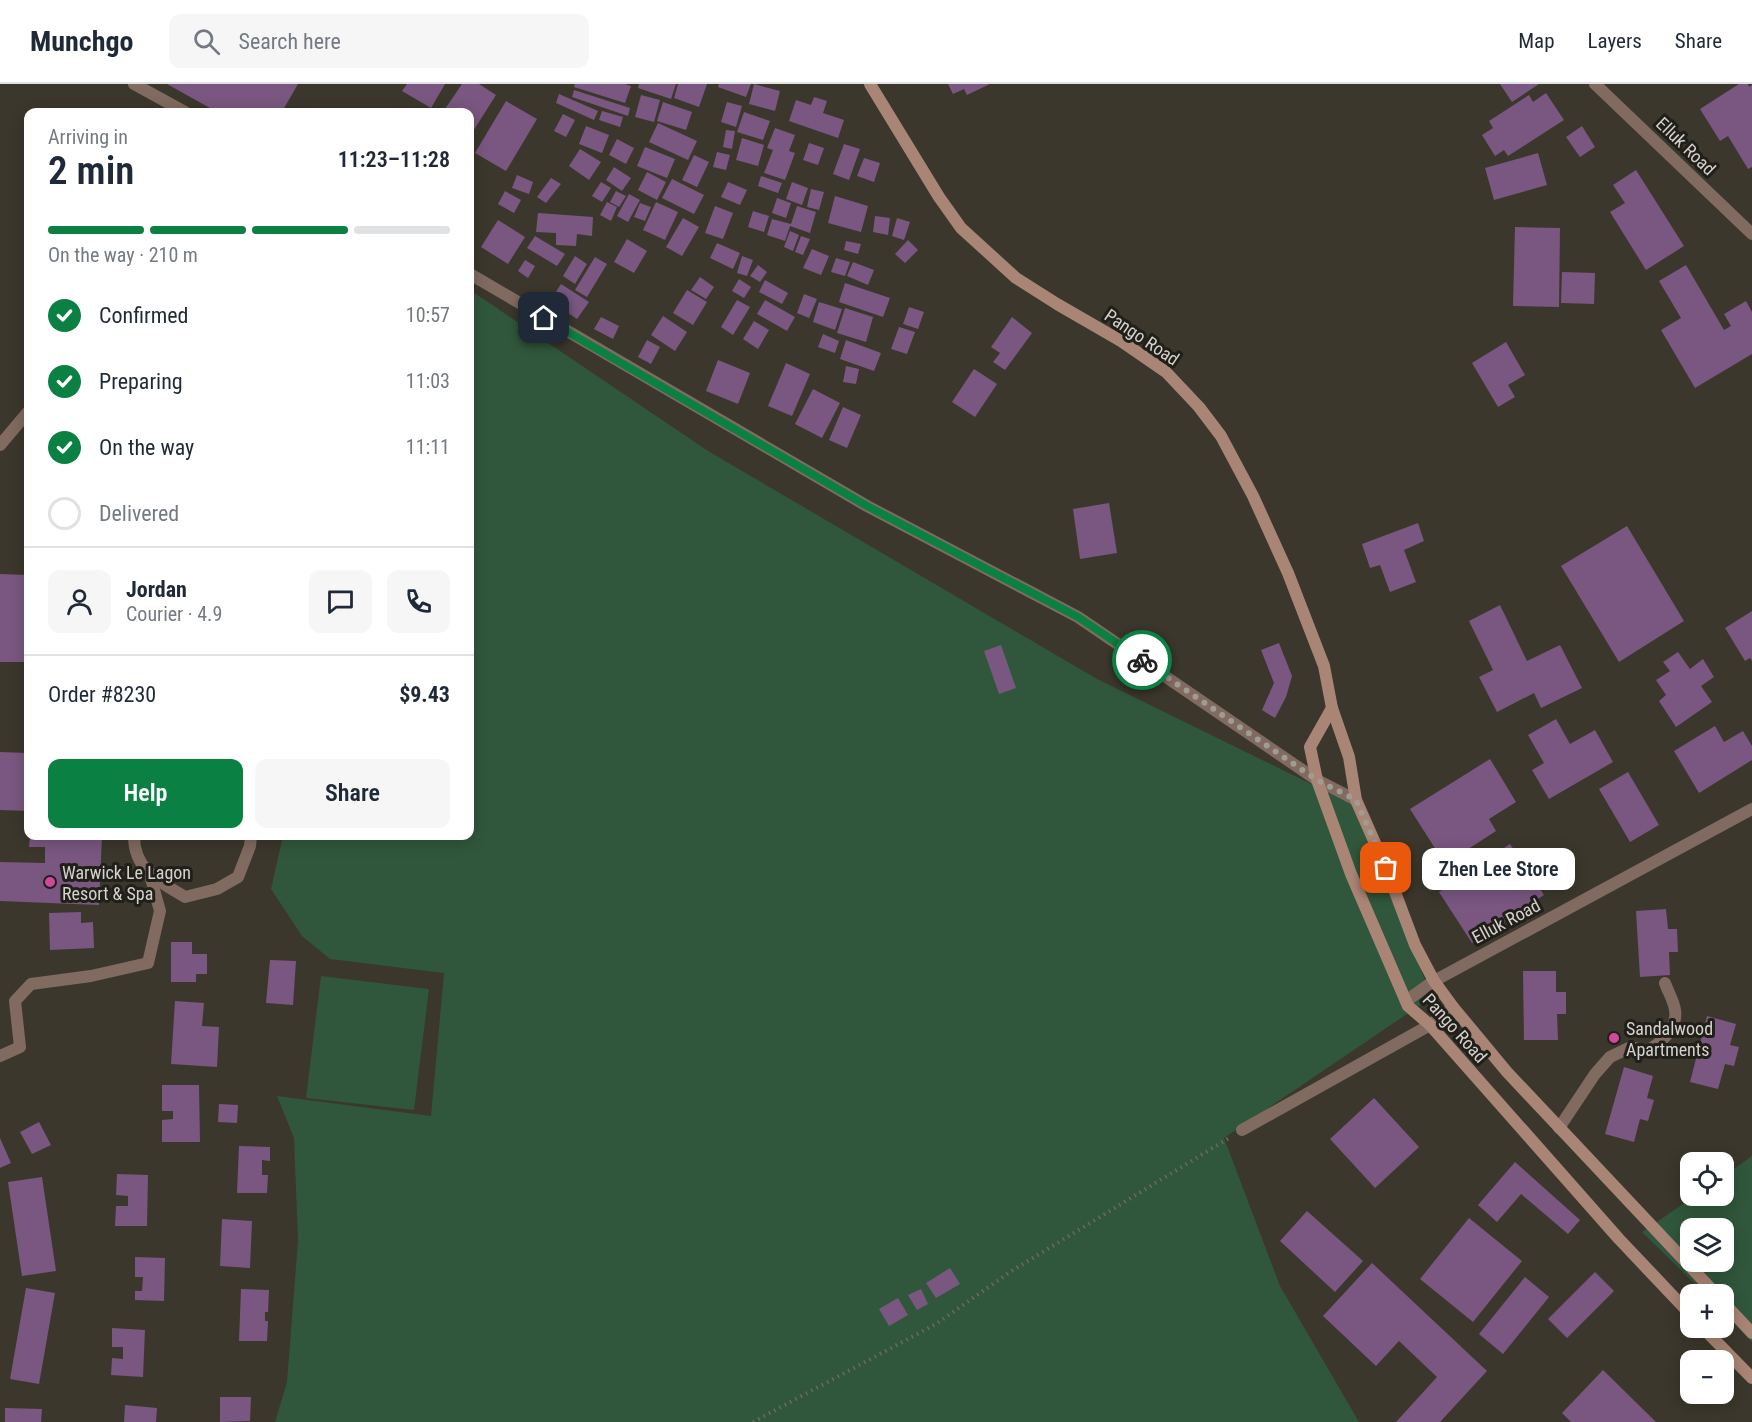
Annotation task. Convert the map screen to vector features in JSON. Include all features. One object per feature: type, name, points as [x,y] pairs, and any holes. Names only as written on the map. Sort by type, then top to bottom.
[{"type":"street","points":[[134,84],[175,108]]},
{"type":"street","name":"Pango Road","points":[[870,84],[939,197],[961,228],[1016,278],[1121,341],[1166,372],[1199,407],[1221,436],[1253,496],[1288,573],[1324,666],[1332,708],[1349,757],[1356,800],[1386,868],[1415,945],[1434,981],[1507,1072],[1707,1284]]},
{"type":"street","name":"Elluk Road","points":[[1595,84],[1752,234]]},
{"type":"street","points":[[474,276],[867,506],[1078,617],[1317,780],[1356,800]]},
{"type":"street","points":[[0,445],[24,417]]},
{"type":"street","name":"Pango Road","points":[[1332,708],[1310,747],[1317,780],[1351,874],[1408,1006],[1431,1025],[1619,1239],[1680,1303]]},
{"type":"street","name":"Elluk Road","points":[[1406,1001],[1434,981],[1752,809]]},
{"type":"street","points":[[0,1056],[20,1047],[15,1001],[31,984],[91,976],[148,963],[160,911],[150,875],[134,850],[134,840]]},
{"type":"street","points":[[150,875],[185,897],[217,890],[238,878],[250,840]]},
{"type":"street","points":[[1559,1128],[1595,1074],[1610,1057],[1631,1047],[1647,1051],[1662,1042],[1674,1023],[1676,1011],[1665,983]]},
{"type":"street","points":[[1242,1130],[1431,1025],[1453,1007]]},
{"type":"street","points":[[1734,1313],[1752,1333]]},
{"type":"street","points":[[1713,1338],[1752,1378]]},
{"type":"path","points":[[753,1422],[936,1324],[1011,1272],[1242,1130]]},
{"type":"green space","points":[[474,293],[708,451],[1097,679],[1354,805],[1432,997],[1224,1138],[1280,1286],[1359,1422],[275,1422],[287,1382],[298,1241],[294,1138],[277,1096],[431,1116],[444,973],[330,959],[302,936],[271,889],[282,840],[474,840]]},
{"type":"green space","points":[[321,976],[429,989],[414,1110],[306,1098]]},
{"type":"green space","points":[[1752,1156],[1752,1342],[1734,1324],[1734,1284],[1695,1284],[1683,1272],[1734,1272],[1734,1218],[1680,1218],[1680,1269],[1642,1232],[1680,1206],[1734,1206],[1734,1169]]},
{"type":"building","points":[[167,84],[298,84],[284,108],[210,108]]},
{"type":"building","points":[[407,84],[445,84],[431,108],[402,91]]},
{"type":"building","points":[[462,84],[479,84],[496,95],[474,130],[474,108],[446,108]]},
{"type":"building","points":[[575,84],[631,86],[625,103],[574,87]]},
{"type":"building","points":[[639,84],[676,84],[671,99],[638,88]]},
{"type":"building","points":[[678,84],[707,84],[699,107],[674,98]]},
{"type":"building","points":[[719,84],[751,84],[746,97],[718,87]]},
{"type":"building","points":[[754,84],[780,91],[775,111],[749,104]]},
{"type":"building","points":[[948,84],[990,84],[967,95],[964,89],[953,94]]},
{"type":"building","points":[[1500,84],[1539,84],[1512,102]]},
{"type":"building","points":[[1739,84],[1748,84],[1749,87],[1752,85],[1752,167],[1748,169],[1728,136],[1720,141],[1700,109]]},
{"type":"building","points":[[574,90],[630,108],[628,116],[572,97]]},
{"type":"building","points":[[1546,93],[1564,120],[1508,156],[1504,150],[1495,156],[1482,135],[1493,128],[1489,121],[1529,95],[1533,102]]},
{"type":"building","points":[[559,94],[598,111],[594,120],[556,103]]},
{"type":"building","points":[[641,95],[660,100],[654,122],[635,117]]},
{"type":"building","points":[[814,97],[827,101],[823,113],[844,120],[838,138],[789,121],[796,100],[811,105]]},
{"type":"building","points":[[506,101],[537,119],[506,171],[475,153]]},
{"type":"building","points":[[663,102],[692,112],[686,130],[657,121]]},
{"type":"building","points":[[727,102],[742,106],[736,127],[721,122]]},
{"type":"building","points":[[602,111],[623,117],[620,127],[599,120]]},
{"type":"building","points":[[744,112],[770,121],[763,140],[737,132]]},
{"type":"building","points":[[563,114],[575,120],[566,137],[554,131]]},
{"type":"building","points":[[658,123],[697,141],[688,160],[649,142]]},
{"type":"building","points":[[586,126],[609,135],[602,153],[579,144]]},
{"type":"building","points":[[1582,126],[1595,147],[1580,157],[1566,137]]},
{"type":"building","points":[[775,128],[795,135],[789,151],[795,153],[785,180],[764,173],[773,150],[767,148]]},
{"type":"building","points":[[726,130],[735,131],[732,149],[723,147]]},
{"type":"building","points":[[742,138],[764,145],[758,166],[736,160]]},
{"type":"building","points":[[617,139],[634,148],[626,164],[609,155]]},
{"type":"building","points":[[809,143],[824,148],[818,165],[803,160]]},
{"type":"building","points":[[844,144],[860,149],[849,180],[833,174]]},
{"type":"building","points":[[645,147],[675,159],[667,178],[637,166]]},
{"type":"building","points":[[580,149],[601,162],[589,180],[569,166]]},
{"type":"building","points":[[717,152],[730,155],[726,170],[713,167]]},
{"type":"building","points":[[1538,153],[1547,185],[1494,200],[1485,168]]},
{"type":"building","points":[[694,155],[709,162],[697,187],[682,180]]},
{"type":"building","points":[[864,158],[880,163],[874,182],[857,176]]},
{"type":"building","points":[[614,167],[631,178],[622,191],[606,180]]},
{"type":"building","points":[[1636,170],[1684,246],[1646,270],[1610,212],[1625,203],[1613,185]]},
{"type":"building","points":[[647,172],[666,182],[657,200],[638,190]]},
{"type":"building","points":[[517,175],[533,182],[529,194],[512,188]]},
{"type":"building","points":[[761,176],[782,183],[778,193],[758,186]]},
{"type":"building","points":[[551,178],[561,184],[546,203],[537,197]]},
{"type":"building","points":[[672,179],[704,195],[694,214],[662,198]]},
{"type":"building","points":[[601,182],[611,188],[602,202],[592,196]]},
{"type":"building","points":[[728,182],[747,190],[740,205],[721,197]]},
{"type":"building","points":[[792,182],[808,188],[802,205],[786,199]]},
{"type":"building","points":[[811,189],[824,192],[819,210],[807,207]]},
{"type":"building","points":[[505,191],[521,200],[514,213],[498,204]]},
{"type":"building","points":[[616,191],[626,196],[619,207],[610,202]]},
{"type":"building","points":[[629,194],[640,200],[628,222],[617,216]]},
{"type":"building","points":[[835,196],[868,206],[861,232],[828,223]]},
{"type":"building","points":[[777,198],[791,203],[786,218],[772,213]]},
{"type":"building","points":[[607,202],[617,207],[611,221],[600,215]]},
{"type":"building","points":[[656,202],[678,212],[665,240],[643,230]]},
{"type":"building","points":[[640,203],[651,207],[645,221],[634,217]]},
{"type":"building","points":[[715,206],[733,213],[723,239],[705,233]]},
{"type":"building","points":[[797,206],[816,212],[810,233],[790,226],[785,241],[767,235],[772,219],[791,224]]},
{"type":"building","points":[[753,211],[769,216],[764,232],[748,227]]},
{"type":"building","points":[[538,213],[593,217],[592,236],[577,234],[576,246],[556,245],[556,233],[536,232]]},
{"type":"building","points":[[875,216],[890,218],[888,235],[873,232]]},
{"type":"building","points":[[683,218],[699,227],[682,256],[666,247]]},
{"type":"building","points":[[897,218],[910,222],[904,240],[892,236]]},
{"type":"building","points":[[498,220],[525,237],[508,264],[481,247]]},
{"type":"building","points":[[1515,227],[1560,228],[1559,307],[1513,306]]},
{"type":"building","points":[[790,231],[799,235],[793,251],[784,247]]},
{"type":"building","points":[[535,236],[565,254],[557,266],[527,248]]},
{"type":"building","points":[[801,236],[810,239],[803,255],[795,252]]},
{"type":"building","points":[[627,239],[647,251],[634,273],[614,262]]},
{"type":"building","points":[[908,240],[918,250],[905,263],[895,254]]},
{"type":"building","points":[[846,241],[861,244],[858,254],[844,250]]},
{"type":"building","points":[[717,243],[740,253],[733,269],[710,258]]},
{"type":"building","points":[[812,249],[829,256],[821,275],[803,268]]},
{"type":"building","points":[[575,256],[587,264],[575,284],[563,276]]},
{"type":"building","points":[[742,256],[753,260],[747,276],[737,273]]},
{"type":"building","points":[[595,257],[607,264],[587,297],[575,290]]},
{"type":"building","points":[[836,258],[850,262],[845,276],[831,272]]},
{"type":"building","points":[[525,260],[535,266],[528,278],[518,271]]},
{"type":"building","points":[[853,262],[874,270],[868,285],[847,276]]},
{"type":"building","points":[[758,265],[767,272],[760,282],[750,276]]},
{"type":"building","points":[[1686,265],[1724,330],[1731,326],[1724,314],[1746,301],[1752,312],[1752,354],[1695,388],[1661,330],[1681,318],[1659,281]]},
{"type":"building","points":[[1562,272],[1595,273],[1594,304],[1561,303]]},
{"type":"building","points":[[700,277],[714,287],[706,299],[691,290]]},
{"type":"building","points":[[739,279],[751,287],[744,298],[732,291]]},
{"type":"building","points":[[765,280],[788,293],[782,304],[759,292]]},
{"type":"building","points":[[845,283],[890,298],[883,317],[839,302]]},
{"type":"building","points":[[561,284],[589,302],[577,319],[550,301]]},
{"type":"building","points":[[687,290],[707,302],[693,325],[673,313]]},
{"type":"building","points":[[804,294],[817,299],[809,318],[797,313]]},
{"type":"building","points":[[737,300],[750,307],[733,335],[721,327]]},
{"type":"building","points":[[765,300],[795,317],[787,331],[757,314]]},
{"type":"building","points":[[819,302],[842,309],[835,330],[813,322]]},
{"type":"building","points":[[909,307],[924,312],[918,329],[903,324]]},
{"type":"building","points":[[845,308],[873,317],[866,342],[837,333]]},
{"type":"building","points":[[663,316],[687,332],[675,351],[651,335]]},
{"type":"building","points":[[601,317],[619,326],[613,339],[594,329]]},
{"type":"building","points":[[1012,317],[1032,333],[1005,370],[993,362],[1000,353],[991,347]]},
{"type":"building","points":[[754,321],[769,330],[758,349],[743,339]]},
{"type":"building","points":[[899,327],[915,332],[907,354],[891,349]]},
{"type":"building","points":[[823,334],[839,341],[835,353],[818,347]]},
{"type":"building","points":[[647,340],[660,347],[651,364],[638,357]]},
{"type":"building","points":[[846,340],[881,353],[874,371],[840,359]]},
{"type":"building","points":[[1506,342],[1525,375],[1508,385],[1515,397],[1498,407],[1472,363]]},
{"type":"building","points":[[718,360],[750,373],[738,404],[706,391]]},
{"type":"building","points":[[786,363],[810,374],[792,416],[768,406]]},
{"type":"building","points":[[846,366],[859,369],[856,384],[843,382]]},
{"type":"building","points":[[974,369],[997,384],[975,417],[952,402]]},
{"type":"building","points":[[813,389],[840,403],[822,438],[795,424]]},
{"type":"building","points":[[843,407],[861,415],[847,448],[829,440]]},
{"type":"building","points":[[1109,503],[1117,553],[1080,559],[1073,509]]},
{"type":"building","points":[[1418,523],[1424,541],[1404,550],[1416,582],[1390,592],[1380,565],[1370,568],[1362,544]]},
{"type":"building","points":[[1627,526],[1684,621],[1619,662],[1561,566]]},
{"type":"building","points":[[0,574],[24,575],[24,662],[0,662]]},
{"type":"building","points":[[1500,605],[1527,661],[1560,645],[1582,688],[1541,708],[1534,693],[1497,712],[1479,677],[1493,670],[1469,621]]},
{"type":"building","points":[[1752,611],[1752,661],[1750,658],[1745,661],[1725,628]]},
{"type":"building","points":[[1279,643],[1292,676],[1286,697],[1275,718],[1262,710],[1274,683],[1261,650]]},
{"type":"building","points":[[1001,645],[1016,688],[999,694],[984,651]]},
{"type":"building","points":[[1678,652],[1690,669],[1703,659],[1714,677],[1701,686],[1712,702],[1676,727],[1659,701],[1666,695],[1656,680],[1670,671],[1663,662]]},
{"type":"building","points":[[1556,719],[1570,744],[1595,730],[1613,762],[1549,799],[1532,770],[1544,763],[1528,735]]},
{"type":"building","points":[[1715,726],[1724,742],[1743,731],[1752,746],[1752,760],[1699,793],[1674,751]]},
{"type":"building","points":[[0,752],[24,753],[24,811],[0,810]]},
{"type":"building","points":[[1490,759],[1516,802],[1489,819],[1496,831],[1445,864],[1410,809]]},
{"type":"building","points":[[1628,772],[1659,825],[1630,842],[1599,789]]},
{"type":"building","name":"Warwick Le Lagon Resort & Spa","points":[[30,840],[102,840],[99,905],[0,901],[0,862],[45,863],[45,847],[29,847]]},
{"type":"building","points":[[1510,844],[1544,895],[1472,943],[1439,892]]},
{"type":"building","points":[[1666,909],[1668,929],[1677,929],[1678,952],[1669,952],[1670,975],[1640,977],[1636,911]]},
{"type":"building","points":[[81,912],[81,923],[93,922],[94,948],[50,950],[49,913]]},
{"type":"building","points":[[171,942],[192,942],[192,954],[207,954],[207,974],[196,974],[196,982],[171,982]]},
{"type":"building","points":[[270,960],[296,961],[293,1005],[266,1003]]},
{"type":"building","points":[[1523,971],[1556,971],[1556,992],[1566,992],[1566,1014],[1557,1014],[1558,1040],[1524,1040]]},
{"type":"building","points":[[175,1001],[204,1003],[202,1026],[219,1027],[217,1067],[171,1064]]},
{"type":"building","points":[[1707,1016],[1736,1024],[1730,1045],[1739,1047],[1734,1066],[1725,1064],[1718,1089],[1690,1082]]},
{"type":"building","points":[[1624,1067],[1653,1076],[1647,1098],[1654,1100],[1648,1121],[1640,1119],[1634,1142],[1605,1134]]},
{"type":"building","points":[[162,1085],[199,1085],[200,1142],[162,1142],[162,1120],[173,1119],[173,1111],[162,1111]]},
{"type":"building","points":[[1374,1098],[1419,1147],[1375,1188],[1330,1139]]},
{"type":"building","points":[[219,1104],[238,1105],[237,1123],[218,1122]]},
{"type":"building","points":[[39,1122],[51,1145],[32,1154],[20,1132]]},
{"type":"building","points":[[0,1138],[11,1163],[0,1168]]},
{"type":"building","points":[[239,1146],[270,1147],[270,1161],[262,1160],[262,1175],[268,1175],[267,1193],[237,1193]]},
{"type":"building","points":[[1515,1162],[1580,1220],[1568,1234],[1521,1194],[1497,1222],[1478,1205]]},
{"type":"building","points":[[117,1174],[148,1175],[147,1226],[115,1226],[116,1206],[128,1206],[128,1196],[116,1195]]},
{"type":"building","points":[[42,1177],[56,1271],[22,1276],[8,1182]]},
{"type":"building","points":[[1307,1211],[1363,1261],[1335,1292],[1280,1241]]},
{"type":"building","points":[[1469,1218],[1522,1261],[1473,1322],[1420,1279]]},
{"type":"building","points":[[222,1219],[252,1221],[250,1268],[220,1266]]},
{"type":"building","points":[[135,1257],[165,1258],[164,1301],[135,1300],[135,1291],[142,1291],[143,1277],[135,1277]]},
{"type":"building","points":[[1372,1263],[1487,1371],[1440,1422],[1396,1422],[1437,1377],[1399,1341],[1376,1366],[1323,1316]]},
{"type":"building","points":[[950,1268],[960,1284],[936,1298],[926,1283]]},
{"type":"building","points":[[1595,1272],[1614,1291],[1567,1338],[1548,1319]]},
{"type":"building","points":[[1525,1277],[1549,1297],[1503,1354],[1479,1334]]},
{"type":"building","points":[[26,1288],[55,1293],[39,1384],[10,1379]]},
{"type":"building","points":[[241,1289],[269,1290],[268,1312],[265,1312],[265,1321],[268,1321],[267,1341],[239,1341]]},
{"type":"building","points":[[921,1289],[928,1304],[917,1310],[908,1295]]},
{"type":"building","points":[[898,1298],[908,1315],[889,1326],[879,1309]]},
{"type":"building","points":[[112,1328],[145,1330],[143,1377],[111,1375],[112,1358],[123,1359],[123,1347],[112,1347]]},
{"type":"building","points":[[1603,1370],[1656,1422],[1571,1422],[1562,1413]]},
{"type":"building","points":[[220,1397],[251,1397],[250,1421],[220,1422]]},
{"type":"building","points":[[125,1405],[157,1408],[156,1422],[124,1422]]},
{"type":"building","points":[[5,1408],[42,1409],[41,1422],[5,1422]]},
{"type":"way so far","points":[[1142,660],[1317,780],[1356,800],[1386,868]]},
{"type":"place","name":"Zhen Lee Store","points":[[1386,868]]},
{"type":"place","name":"Warwick Le Lagon Resort & Spa","points":[[50,882]]},
{"type":"place","name":"Sandalwood Apartments","points":[[1614,1038]]},
{"type":"route","points":[[544,318],[867,506],[1078,617],[1142,660]]}]
